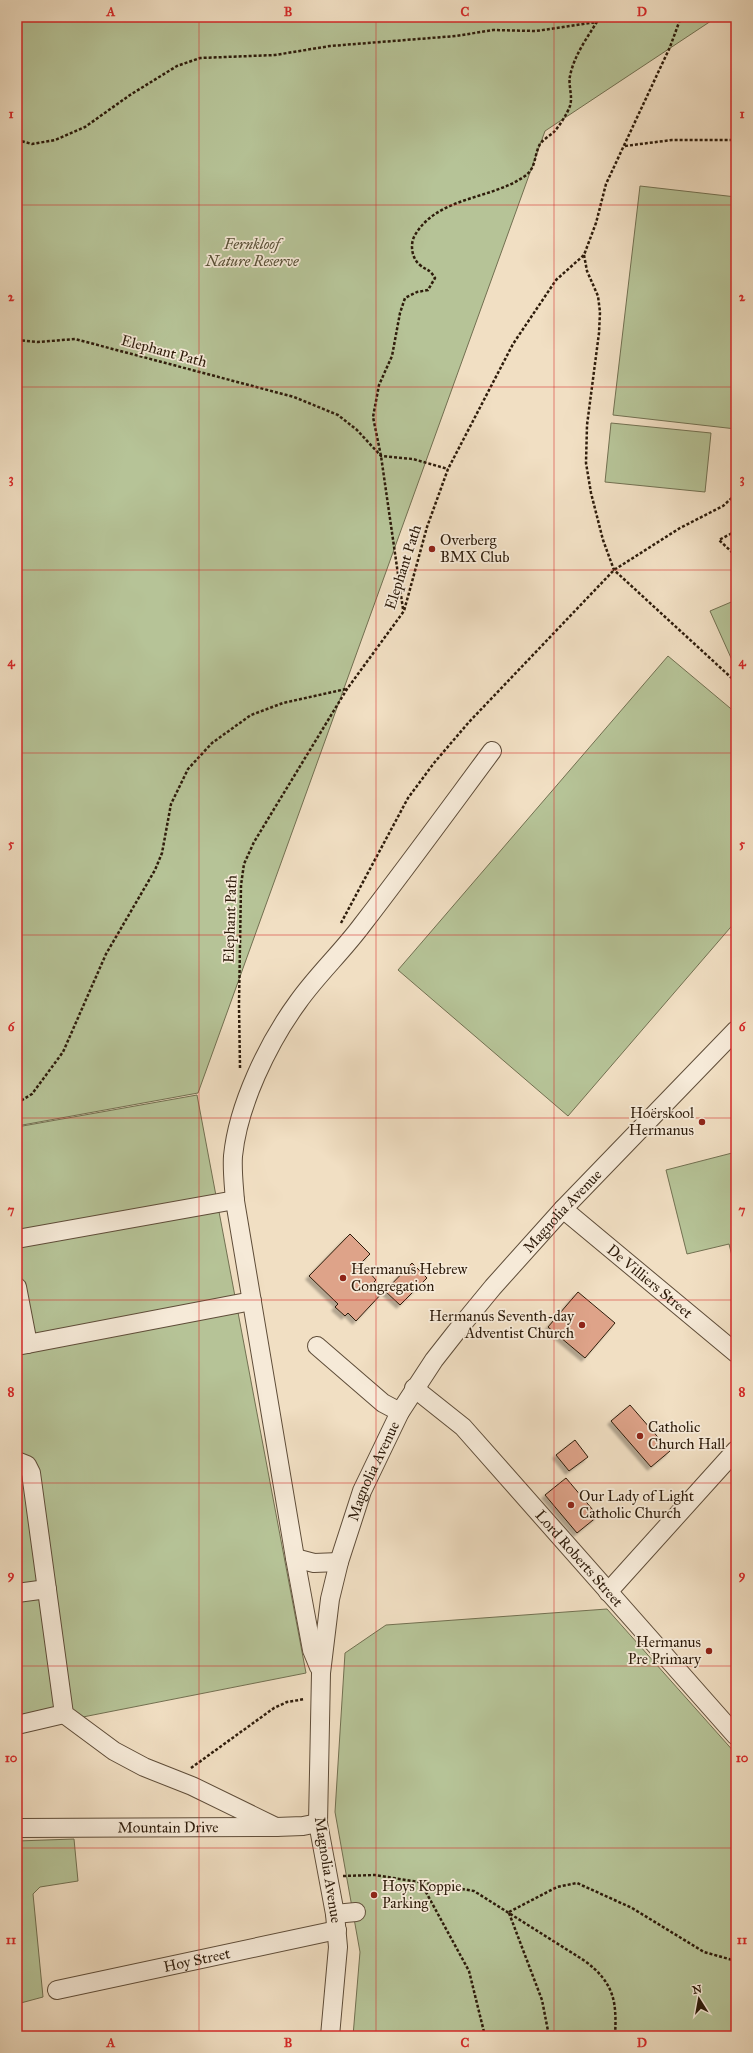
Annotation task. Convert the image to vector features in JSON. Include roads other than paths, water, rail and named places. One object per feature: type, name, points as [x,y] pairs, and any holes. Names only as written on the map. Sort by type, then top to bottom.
[{"type":"street","points":[[321,1673],[312,1650],[252,1301],[235,1200],[233,1157],[241,1115],[267,1055],[298,1002],[361,927],[492,751]]},
{"type":"street","name":"Magnolia Avenue","points":[[330,2036],[337,1964],[336,1922],[318,1823],[321,1673],[329,1606],[339,1562],[362,1491],[400,1412],[414,1388],[474,1309],[563,1209],[736,1030]]},
{"type":"street","points":[[17,1239],[235,1200]]},
{"type":"street","name":"De Villiers Street","points":[[563,1209],[736,1354]]},
{"type":"street","points":[[17,1287],[22,1345],[252,1301]]},
{"type":"street","points":[[318,1346],[383,1403],[400,1412]]},
{"type":"street","name":"Lord Roberts Street","points":[[414,1388],[463,1427],[736,1736]]},
{"type":"street","points":[[608,1592],[736,1450]]},
{"type":"street","points":[[17,1461],[27,1465],[31,1473],[64,1714],[114,1751],[144,1767],[176,1779],[276,1827]]},
{"type":"street","points":[[296,1558],[314,1563],[339,1562]]},
{"type":"street","points":[[17,1594],[47,1589]]},
{"type":"street","points":[[17,1725],[64,1714]]},
{"type":"street","name":"Mountain Drive","points":[[17,1828],[276,1827],[303,1826],[318,1823]]},
{"type":"street","name":"Hoy Street","points":[[57,1990],[336,1922],[356,1912]]},
{"type":"place","name":"Overberg BMX Club","points":[[432,549]]},
{"type":"place","name":"Hoërskool Hermanus","points":[[702,1122]]},
{"type":"place","name":"Hermanus Hebrew Congregation","points":[[343,1278]]},
{"type":"place","name":"Hermanus Seventh-day Adventist Church","points":[[582,1325]]},
{"type":"place","name":"Catholic Church Hall","points":[[640,1436]]},
{"type":"place","name":"Our Lady of Light Catholic Church","points":[[571,1505]]},
{"type":"place","name":"Hermanus Pre Primary","points":[[709,1651]]},
{"type":"place","name":"Hoys Koppie Parking","points":[[374,1895]]},
{"type":"park label","name":"Fernkloof Nature Reserve","points":[[252,252]]}]
